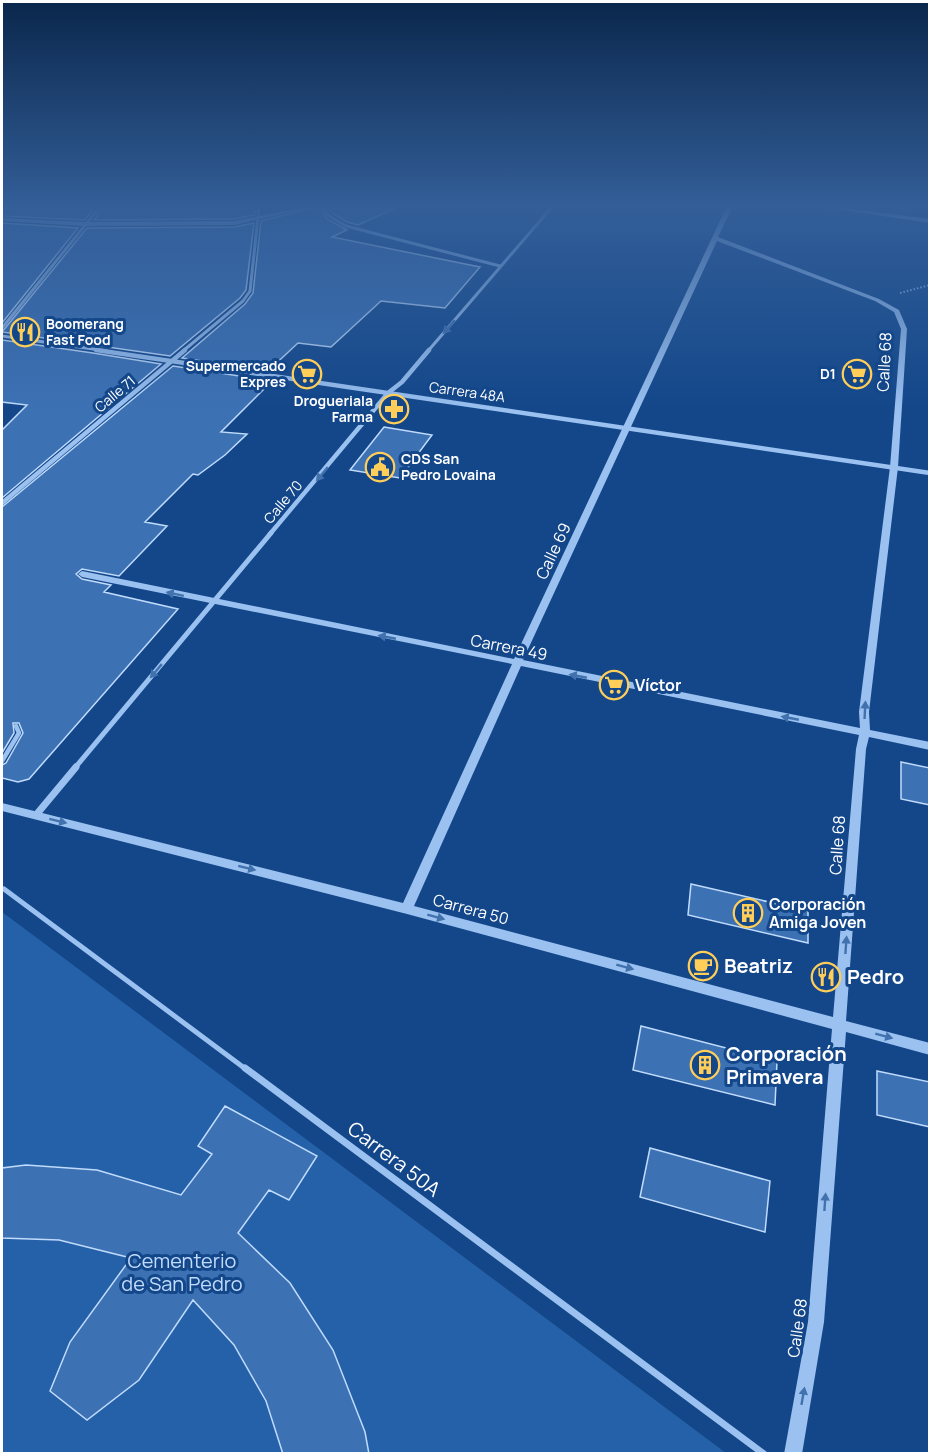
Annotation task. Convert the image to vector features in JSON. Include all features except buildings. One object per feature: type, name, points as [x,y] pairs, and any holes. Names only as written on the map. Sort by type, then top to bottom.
[{"type":"street","points":[[2,328],[43,276]]},
{"type":"street","name":"Calle 71","points":[[2,503],[243,301],[250,291],[252,276]]},
{"type":"street","name":"Calle 70","points":[[36,815],[388,393],[402,382],[492,276]]},
{"type":"street","name":"Calle 69","points":[[407,909],[697,276]]},
{"type":"street","name":"Calle 68","points":[[792,1454],[816,1322],[861,749],[865,733],[864,712],[894,468],[904,329],[897,311],[877,300],[814,276]]},
{"type":"street","name":"Carrera 48A","points":[[2,336],[930,473]]},
{"type":"street","name":"Carrera 49","points":[[82,574],[930,746]]},
{"type":"street","name":"Carrera 50","points":[[2,807],[407,909],[930,1048]]},
{"type":"lane","points":[[2,761],[19,732],[16,726]]},
{"type":"lane","name":"Carrera 50A","points":[[4,890],[764,1454]]},
{"type":"green space","name":"Cementerio de San Pedro","points":[[2,912],[29,932],[726,1453],[2,1453]]},
{"type":"place","name":"Boomerang Fast Food","points":[[25,332]]},
{"type":"place","name":"Supermercado Expres","points":[[307,374]]},
{"type":"place","name":"D1","points":[[857,374]]},
{"type":"place","name":"Drogueriala Farma","points":[[394,409]]},
{"type":"place","name":"CDS San Pedro Lovaina","points":[[380,467]]},
{"type":"place","name":"Víctor","points":[[614,685]]},
{"type":"place","name":"Corporación Amiga Joven","points":[[748,913]]},
{"type":"place","name":"Beatriz","points":[[703,966]]},
{"type":"place","name":"Pedro","points":[[826,977]]},
{"type":"place","name":"Corporación Primavera","points":[[705,1065]]}]
